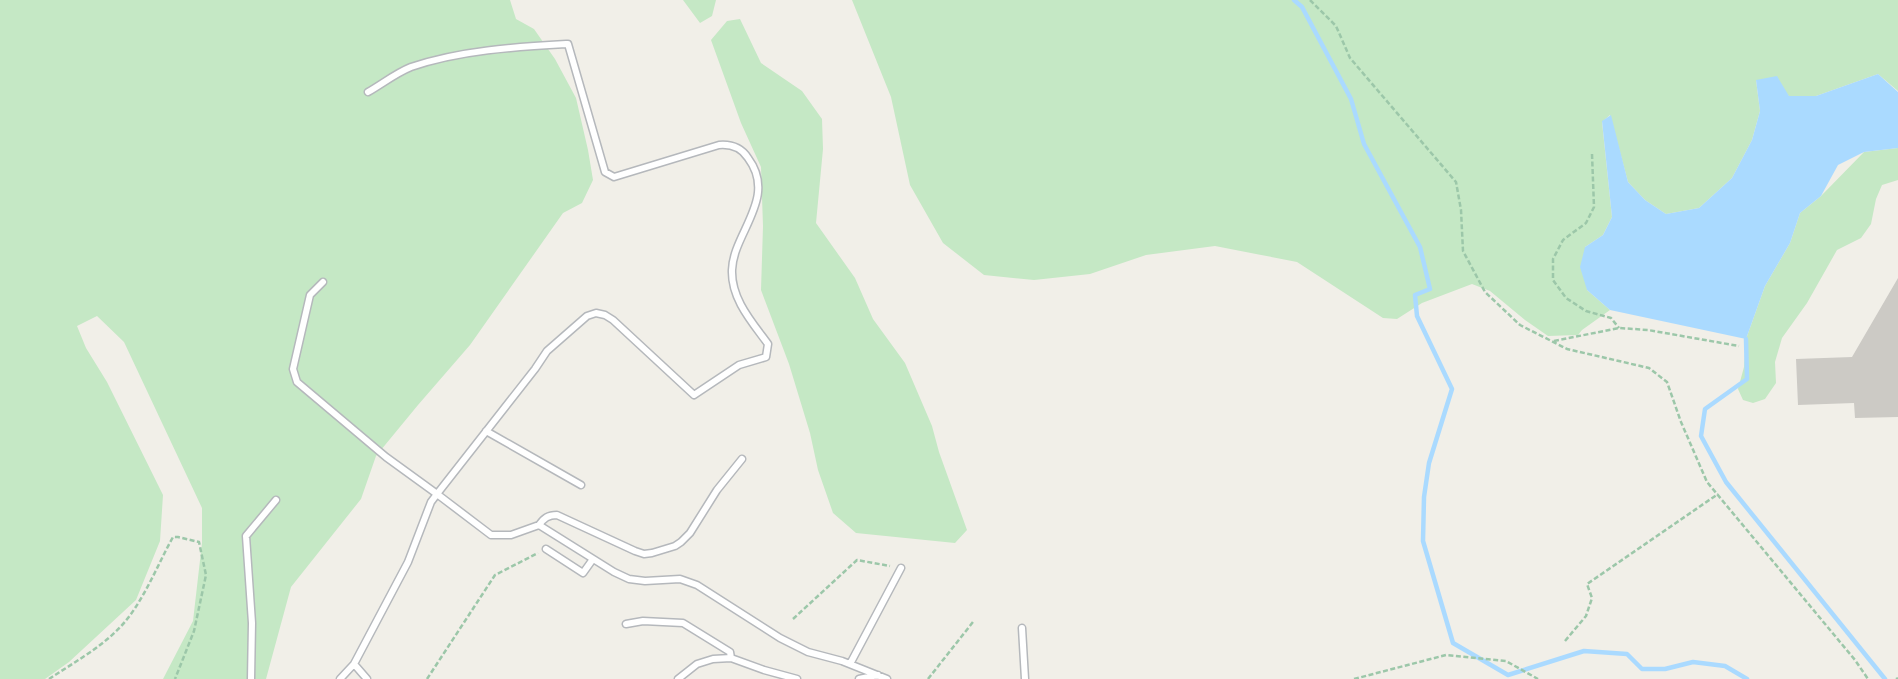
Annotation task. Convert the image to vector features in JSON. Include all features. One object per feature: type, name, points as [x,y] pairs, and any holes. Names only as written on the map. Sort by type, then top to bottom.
[{"type":"lane","points":[[340,679],[354,664],[408,562],[431,502],[547,351],[587,316],[596,312],[605,314],[694,395],[740,365],[766,357],[768,344],[739,304],[732,270],[735,250],[757,201],[757,180],[751,161],[743,150],[729,144],[719,145],[614,177],[605,172],[568,44],[488,50],[443,59],[410,68],[368,92]]},
{"type":"lane","points":[[323,282],[310,295],[293,369],[297,382],[386,457],[491,535],[511,535],[539,525],[548,516],[557,515],[644,554],[675,546],[682,542],[690,533],[717,490],[742,459]]},
{"type":"lane","points":[[486,431],[581,485]]},
{"type":"lane","points":[[251,679],[252,623],[246,536],[276,500]]},
{"type":"lane","points":[[539,525],[629,579],[645,581],[680,579],[697,585],[780,638],[808,652],[850,664],[887,679]]},
{"type":"lane","points":[[546,549],[583,573],[593,559]]},
{"type":"lane","points":[[850,664],[901,568]]},
{"type":"lane","points":[[626,624],[643,621],[683,624],[730,652],[731,658]]},
{"type":"lane","points":[[1022,628],[1025,679]]},
{"type":"lane","points":[[678,679],[697,664],[713,659],[731,658],[797,679]]},
{"type":"lane","points":[[354,664],[367,679]]},
{"type":"lane","points":[[859,679],[880,675]]},
{"type":"path","points":[[1310,0],[1336,26],[1350,58],[1456,182],[1462,210],[1463,252],[1485,292],[1520,325],[1567,349],[1649,368],[1667,382],[1681,422],[1708,482],[1868,679]]},
{"type":"path","points":[[1592,154],[1594,207],[1586,223],[1563,240],[1554,260],[1553,280],[1566,298],[1586,311],[1611,318],[1619,328]]},
{"type":"path","points":[[1553,342],[1619,328],[1648,330],[1739,346]]},
{"type":"path","points":[[1565,641],[1586,616],[1592,598],[1587,584],[1718,494]]},
{"type":"path","points":[[49,679],[103,643],[126,619],[146,589],[172,537],[178,537],[199,542],[206,575],[194,632],[175,679]]},
{"type":"path","points":[[427,679],[495,575],[546,549]]},
{"type":"path","points":[[793,618],[857,560],[901,568]]},
{"type":"path","points":[[928,679],[972,622]]},
{"type":"path","points":[[1354,679],[1446,655],[1506,661],[1538,679]]},
{"type":"green space","points":[[0,0],[510,0],[516,19],[534,29],[555,59],[576,98],[593,180],[582,203],[563,213],[470,345],[376,456],[361,499],[291,587],[266,679],[163,679],[193,621],[202,543],[202,508],[124,342],[97,316],[77,326],[86,348],[107,382],[163,495],[160,541],[136,600],[69,662],[45,679],[0,679]]},
{"type":"green space","points":[[683,0],[716,0],[712,16],[700,23]]},
{"type":"green space","points":[[852,0],[1898,0],[1898,91],[1878,74],[1816,96],[1789,96],[1756,80],[1760,111],[1752,140],[1732,178],[1699,208],[1666,214],[1645,200],[1628,182],[1610,115],[1602,122],[1612,217],[1603,235],[1585,247],[1587,290],[1610,310],[1578,335],[1548,336],[1490,291],[1472,284],[1422,303],[1397,319],[1383,318],[1297,262],[1215,246],[1146,255],[1090,274],[1034,280],[984,275],[943,243],[910,185],[891,97]]},
{"type":"green space","points":[[740,19],[761,63],[802,91],[822,119],[823,149],[816,223],[855,278],[873,319],[905,363],[932,426],[939,452],[967,530],[955,543],[856,533],[833,513],[818,470],[810,433],[789,364],[761,290],[763,226],[761,167],[741,123],[711,40],[727,21]]},
{"type":"green space","points":[[1898,148],[1898,180],[1882,185],[1876,199],[1871,224],[1861,238],[1837,250],[1807,303],[1782,338],[1775,362],[1776,383],[1765,399],[1753,403],[1743,400],[1738,389],[1744,367],[1746,339],[1765,286],[1790,243],[1800,213],[1821,196],[1864,152]]},
{"type":"water","points":[[1878,74],[1898,92],[1898,148],[1864,152],[1838,165],[1821,196],[1800,213],[1790,243],[1765,286],[1746,339],[1610,310],[1587,290],[1580,267],[1585,247],[1603,235],[1612,217],[1602,121],[1611,115],[1628,182],[1645,200],[1666,214],[1699,208],[1732,178],[1752,140],[1760,111],[1756,80],[1777,76],[1789,96],[1816,96]]},
{"type":"building","points":[[1898,278],[1898,417],[1855,418],[1854,403],[1798,405],[1796,359],[1852,357]]},
{"type":"waterway","points":[[1294,0],[1302,7],[1351,99],[1364,144],[1420,247],[1430,289],[1415,295],[1417,316],[1452,389],[1429,463],[1424,497],[1423,541],[1453,643],[1508,675],[1584,651],[1627,654],[1642,669],[1665,669],[1693,662],[1725,666],[1747,679]]},
{"type":"waterway","points":[[1746,339],[1747,379],[1705,409],[1701,436],[1726,482],[1885,679]]}]
